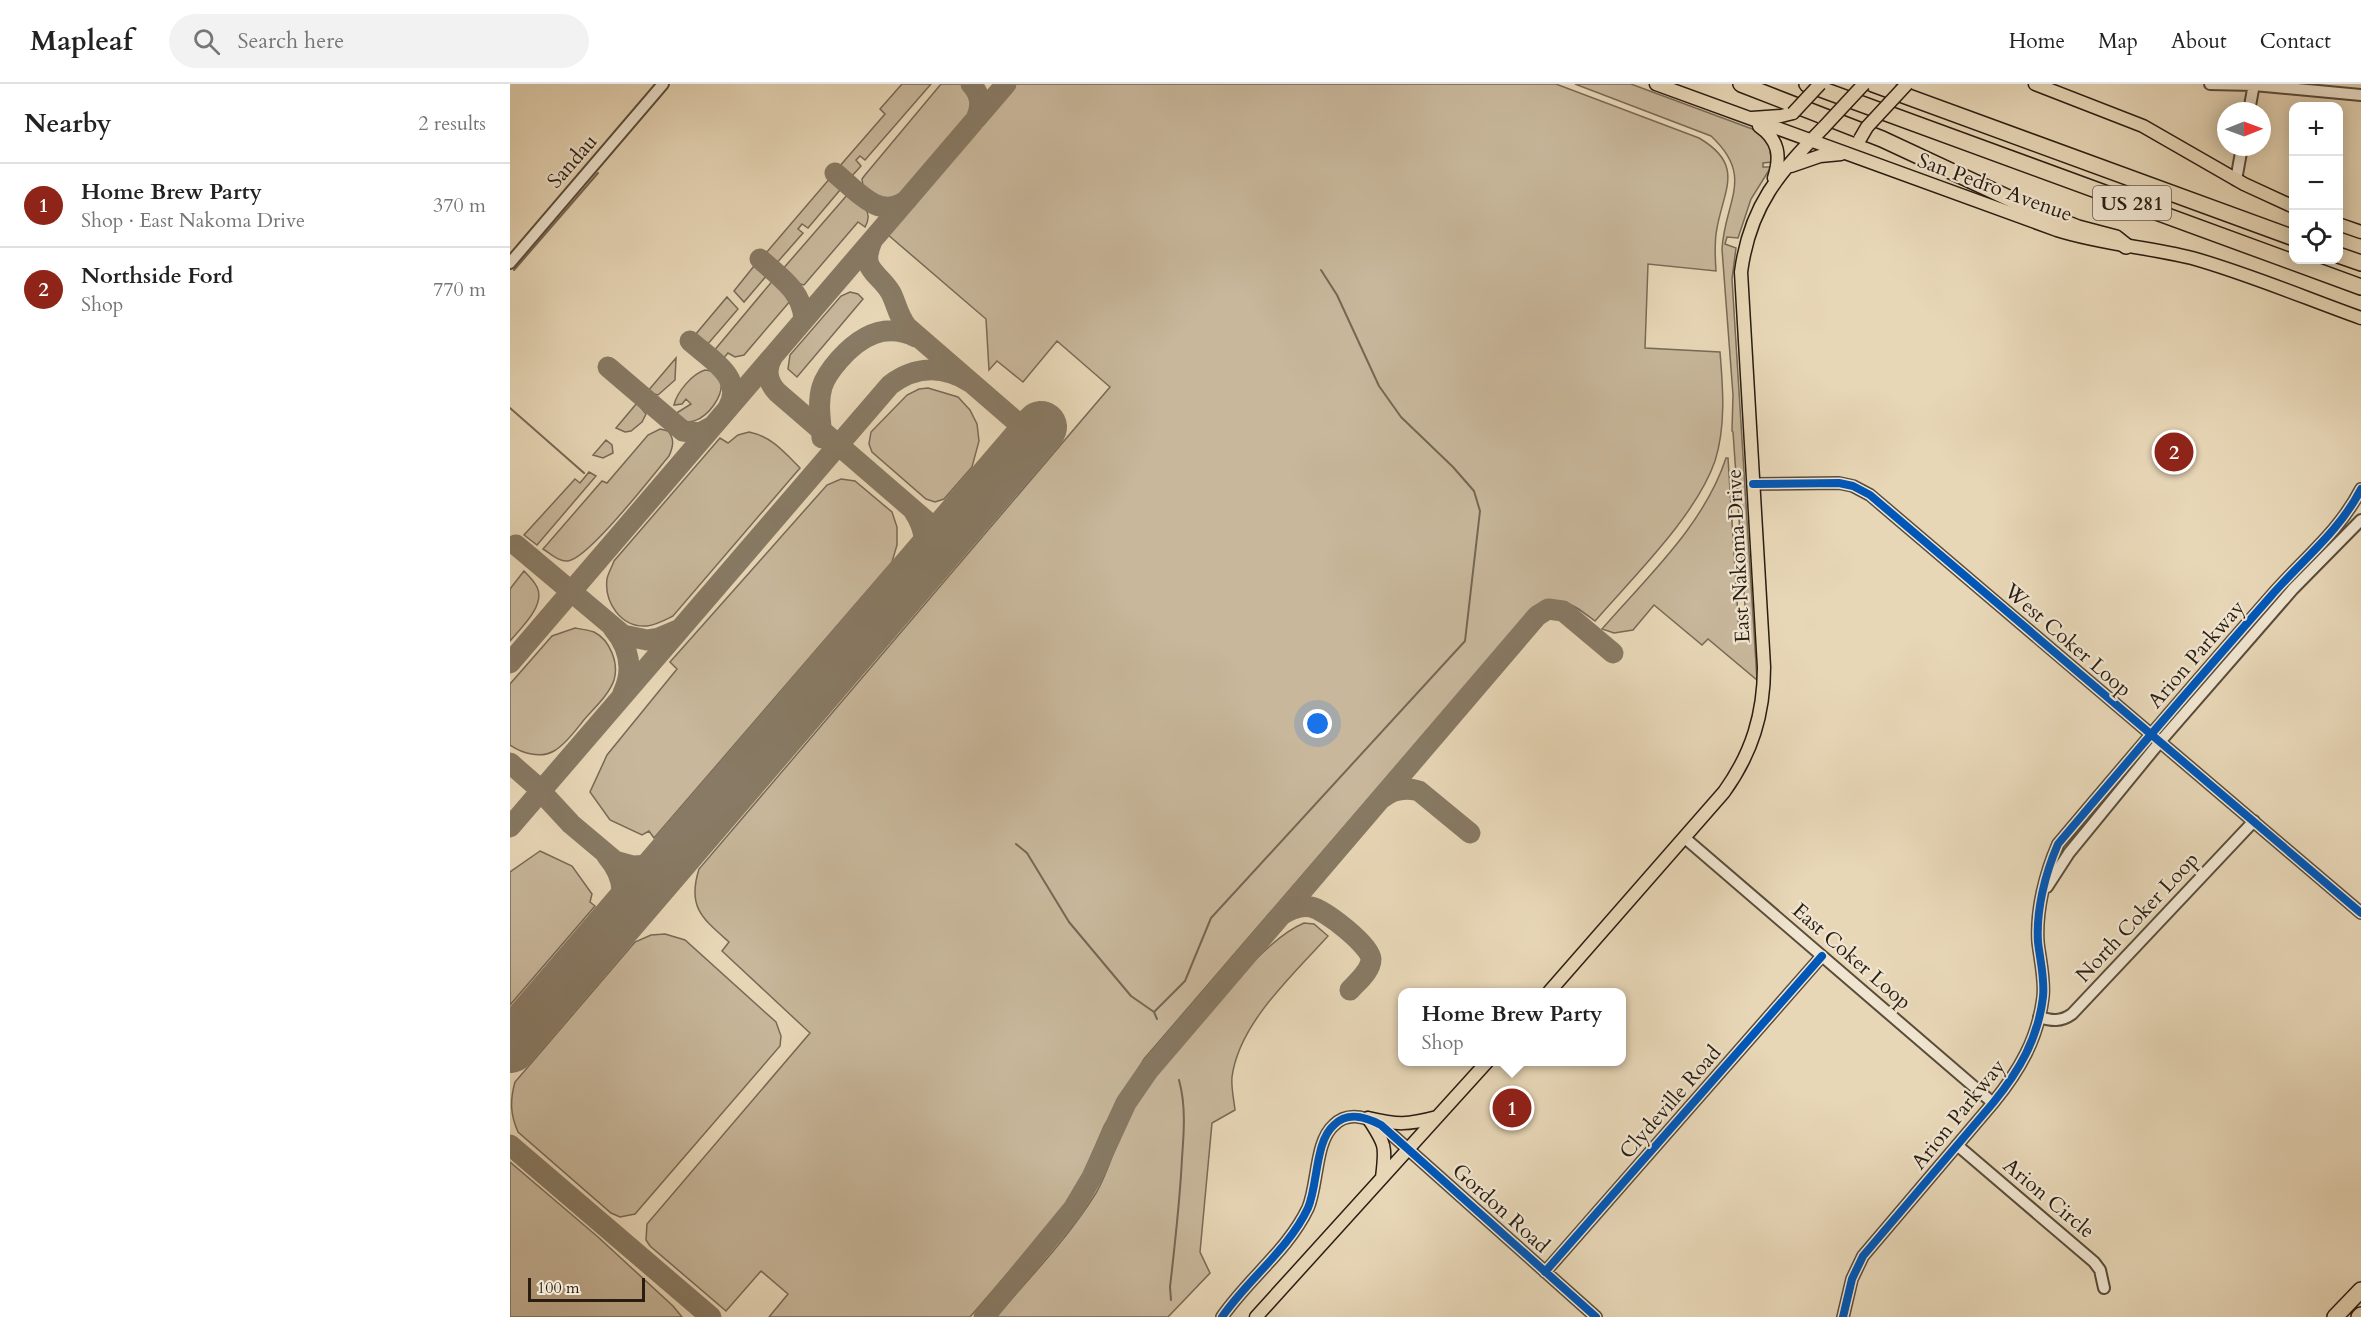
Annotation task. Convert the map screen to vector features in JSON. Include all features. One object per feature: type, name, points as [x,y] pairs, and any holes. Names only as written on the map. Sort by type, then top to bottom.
[{"type":"highway","points":[[1741,84],[1882,139],[2043,214],[2078,228],[2116,238],[2126,246]]},
{"type":"highway","name":"US 281","points":[[1807,84],[2361,287]]},
{"type":"highway","name":"US 281","points":[[1873,84],[2289,236]]},
{"type":"highway","points":[[2343,257],[2361,263]]},
{"type":"highway","points":[[2335,1317],[2361,1290]]},
{"type":"main road","name":"San Pedro Avenue","points":[[1656,84],[2057,230],[2218,266],[2361,318]]},
{"type":"main road","points":[[1748,118],[1781,116],[1793,112],[1820,84]]},
{"type":"main road","name":"East Nakoma Drive","points":[[1553,988],[1686,839],[1735,776],[1752,742],[1762,705],[1764,667],[1741,272],[1752,221],[1771,187],[1810,141],[1864,84]]},
{"type":"main road","points":[[1870,163],[1861,150],[1860,139],[1867,127],[1907,84]]},
{"type":"main road","points":[[2035,84],[2143,126],[2236,180],[2289,205]]},
{"type":"main road","points":[[1748,118],[1768,133],[1778,147],[1778,165],[1771,187]]},
{"type":"main road","points":[[1785,170],[1811,158],[1848,154]]},
{"type":"main road","points":[[2343,226],[2361,232]]},
{"type":"main road","points":[[1256,1317],[1483,1066]]},
{"type":"main road","points":[[1368,1118],[1410,1125],[1438,1117]]},
{"type":"main road","points":[[1368,1118],[1383,1141],[1386,1152],[1382,1178]]},
{"type":"street","name":"Sandau","points":[[510,263],[663,84]]},
{"type":"street","points":[[2210,84],[2254,85],[2361,95]]},
{"type":"street","points":[[2251,102],[2254,85]]},
{"type":"street","points":[[2236,180],[2240,156]]},
{"type":"street","name":"West Coker Loop","points":[[1753,484],[1832,482],[1852,486],[1870,495],[2361,913]]},
{"type":"street","name":"Arion Parkway","points":[[1843,1317],[1852,1279],[1863,1256],[1993,1103],[2013,1078],[2025,1057],[2039,1017],[2043,994],[2038,924],[2048,866],[2058,844],[2267,600],[2340,523],[2361,489]]},
{"type":"street","name":"Arion Parkway","points":[[2043,893],[2069,853],[2159,743],[2276,608],[2361,520]]},
{"type":"street","points":[[2267,600],[2276,608]]},
{"type":"street","name":"North Coker Loop","points":[[2039,1017],[2052,1021],[2072,1014],[2254,821]]},
{"type":"street","name":"East Coker Loop","points":[[1686,839],[1993,1103]]},
{"type":"street","name":"Clydeville Road","points":[[1545,1272],[1822,956]]},
{"type":"street","points":[[1222,1317],[1234,1299],[1291,1236],[1303,1218],[1313,1193],[1322,1148],[1332,1126],[1347,1118],[1368,1118]]},
{"type":"street","name":"Gordon Road","points":[[1368,1118],[1381,1125],[1409,1149],[1596,1317]]},
{"type":"street","name":"Arion Circle","points":[[1957,1145],[2094,1262],[2100,1270],[2104,1288]]},
{"type":"shaded area","points":[[902,84],[931,84],[865,160],[860,156],[856,160],[861,166],[851,177],[839,167],[885,114],[880,109]]},
{"type":"shaded area","points":[[941,84],[962,84],[972,98],[973,105],[970,114],[902,194],[886,200],[876,197],[863,186],[862,179]]},
{"type":"shaded area","points":[[1016,84],[1556,84],[1699,138],[1713,148],[1727,168],[1727,190],[1715,239],[1716,271],[1648,264],[1645,348],[1720,352],[1723,407],[1721,434],[1715,461],[1694,503],[1679,524],[1595,621],[1573,606],[1559,601],[1533,607],[1144,1059],[1104,1126],[1079,1185],[1059,1214],[970,1317],[769,1317],[788,1294],[761,1271],[726,1311],[650,1246],[646,1240],[647,1224],[810,1033],[722,951],[729,942],[704,918],[696,902],[696,882],[699,869],[1110,387],[1057,341],[1023,382],[997,361],[989,370],[986,319],[887,234]]},
{"type":"shaded area","points":[[1575,84],[1631,84],[1755,130],[1762,134],[1773,150],[1770,152],[1772,162],[1763,163],[1763,167],[1771,167],[1751,199],[1738,238],[1727,237],[1725,244],[1736,248],[1732,279],[1757,680],[1708,639],[1702,645],[1654,605],[1633,630],[1614,633],[1602,629],[1689,528],[1704,506],[1728,458],[1739,632],[1747,635],[1722,249],[1735,177],[1732,164],[1711,136]]},
{"type":"shaded area","points":[[831,177],[839,184],[840,190],[808,228],[802,224],[798,229],[803,233],[775,265],[766,253]]},
{"type":"shaded area","points":[[848,194],[851,194],[866,209],[868,217],[865,227],[858,222],[804,285],[796,283],[782,270]]},
{"type":"shaded area","points":[[754,266],[758,266],[768,274],[744,302],[734,291]]},
{"type":"shaded area","points":[[774,279],[790,294],[791,300],[744,355],[735,357],[728,353],[722,360],[713,352]]},
{"type":"shaded area","points":[[850,292],[858,294],[863,299],[797,377],[788,369],[790,355],[841,296]]},
{"type":"shaded area","points":[[727,297],[738,309],[707,345],[695,335]]},
{"type":"shaded area","points":[[676,358],[675,380],[658,395],[647,392]]},
{"type":"shaded area","points":[[705,370],[717,374],[721,382],[720,393],[714,405],[705,414],[695,421],[684,421],[675,414],[691,404],[686,399],[682,404],[674,405],[676,400],[690,379]]},
{"type":"shaded area","points":[[928,388],[958,397],[970,410],[977,424],[979,441],[972,467],[944,499],[935,502],[926,499],[872,452],[869,444],[871,432],[907,395],[919,389]]},
{"type":"shaded area","points":[[637,403],[646,414],[642,422],[631,431],[625,432],[616,428]]},
{"type":"shaded area","points":[[660,429],[668,431],[672,437],[669,456],[605,532],[578,556],[568,561],[558,559],[543,549],[602,481],[607,483],[648,435]]},
{"type":"shaded area","points":[[749,432],[771,441],[800,468],[673,616],[647,626],[629,623],[616,612],[608,596],[608,577],[614,561],[720,438],[728,443],[738,435]]},
{"type":"shaded area","points":[[606,440],[612,445],[613,453],[603,458],[593,455]]},
{"type":"shaded area","points":[[589,472],[596,476],[537,545],[524,535],[575,479],[580,483]]},
{"type":"shaded area","points":[[841,479],[855,481],[892,512],[897,527],[897,545],[892,562],[654,838],[649,831],[642,835],[610,820],[590,792],[607,755],[677,669],[670,662],[827,485]]},
{"type":"shaded area","points":[[524,571],[537,587],[538,601],[531,616],[510,641],[510,589]]},
{"type":"shaded area","points":[[575,628],[594,632],[609,646],[615,666],[612,686],[570,737],[554,751],[543,755],[531,754],[510,745],[510,684],[552,636]]},
{"type":"shaded area","points":[[540,851],[572,866],[592,894],[590,902],[595,906],[510,1005],[510,872]]},
{"type":"shaded area","points":[[1304,923],[1314,924],[1328,936],[1256,1019],[1237,1057],[1232,1077],[1235,1110],[1212,1123],[1200,1252],[1210,1273],[1168,1317],[996,1317],[1085,1210],[1106,1172],[1128,1116],[1155,1076],[1245,970],[1275,942]]},
{"type":"shaded area","points":[[665,934],[685,940],[776,1022],[781,1036],[780,1046],[635,1214],[620,1217],[611,1213],[518,1132],[512,1113],[512,1095],[515,1082],[635,942],[651,935]]},
{"type":"shaded area","points":[[510,1162],[598,1237],[682,1317],[510,1317]]},
{"type":"waterway","points":[[514,270],[598,173]]},
{"type":"waterway","points":[[1154,1012],[1185,981],[1211,918],[1465,641],[1480,511],[1474,491],[1453,467],[1401,417],[1379,386],[1337,295],[1321,270]]},
{"type":"waterway","points":[[510,408],[584,473]]},
{"type":"waterway","points":[[1016,844],[1027,853],[1069,922],[1131,996],[1154,1012],[1157,1019]]},
{"type":"waterway","points":[[1171,1300],[1170,1287],[1179,1206],[1184,1128],[1183,1099],[1179,1080]]},
{"type":"taxiway","points":[[971,84],[977,92],[979,101],[976,119]]},
{"type":"taxiway","points":[[510,663],[1006,84]]},
{"type":"taxiway","points":[[835,173],[868,201],[878,205],[897,206],[907,200]]},
{"type":"taxiway","points":[[872,241],[869,265],[891,293],[907,327],[1033,436]]},
{"type":"taxiway","points":[[760,259],[789,285],[799,300],[804,319]]},
{"type":"taxiway","points":[[822,438],[820,400],[823,383],[839,360],[864,338],[884,331],[905,333],[916,337]]},
{"type":"taxiway","points":[[690,341],[715,362],[729,378],[732,397],[728,408]]},
{"type":"taxiway","points":[[773,356],[768,375],[777,392],[946,538]]},
{"type":"taxiway","points":[[608,367],[683,431],[700,433],[713,426]]},
{"type":"taxiway","points":[[510,827],[890,385],[909,374],[929,370],[950,373],[970,382]]},
{"type":"taxiway","points":[[908,583],[924,547],[923,530],[913,510]]},
{"type":"taxiway","points":[[516,545],[623,635],[647,640],[678,630]]},
{"type":"taxiway","points":[[984,1317],[1073,1209],[1092,1177],[1126,1103],[1148,1071],[1537,616],[1548,609],[1563,611],[1613,653]]},
{"type":"taxiway","points":[[613,628],[623,643],[628,659],[628,676],[623,693]]},
{"type":"taxiway","points":[[510,763],[534,784],[571,824],[615,861],[633,866],[652,865],[665,861],[680,848]]},
{"type":"taxiway","points":[[1382,798],[1399,790],[1419,791],[1470,833]]},
{"type":"taxiway","points":[[607,856],[619,875],[622,892],[619,910],[610,930]]},
{"type":"taxiway","points":[[1280,916],[1295,908],[1311,907],[1336,921],[1363,945],[1371,959],[1369,968],[1350,990]]},
{"type":"taxiway","points":[[510,1145],[711,1317]]},
{"type":"runway","points":[[510,1047],[1041,427]]},
{"type":"cycle path","points":[[1753,484],[1839,483],[1853,486],[1870,495],[2361,913]]},
{"type":"cycle path","points":[[1843,1317],[1852,1279],[1863,1256],[1993,1103],[2011,1079],[2032,1041],[2043,997],[2043,976],[2038,942],[2040,905],[2045,880],[2058,844],[2271,596],[2331,532],[2361,489]]},
{"type":"cycle path","points":[[1545,1272],[1822,956]]},
{"type":"cycle path","points":[[1222,1317],[1300,1223],[1311,1198],[1323,1141],[1334,1125],[1351,1117],[1363,1118],[1381,1125],[1596,1317]]},
{"type":"place","name":"Northside Ford","points":[[2174,452]]},
{"type":"place","name":"Home Brew Party","points":[[1512,1108]]}]
